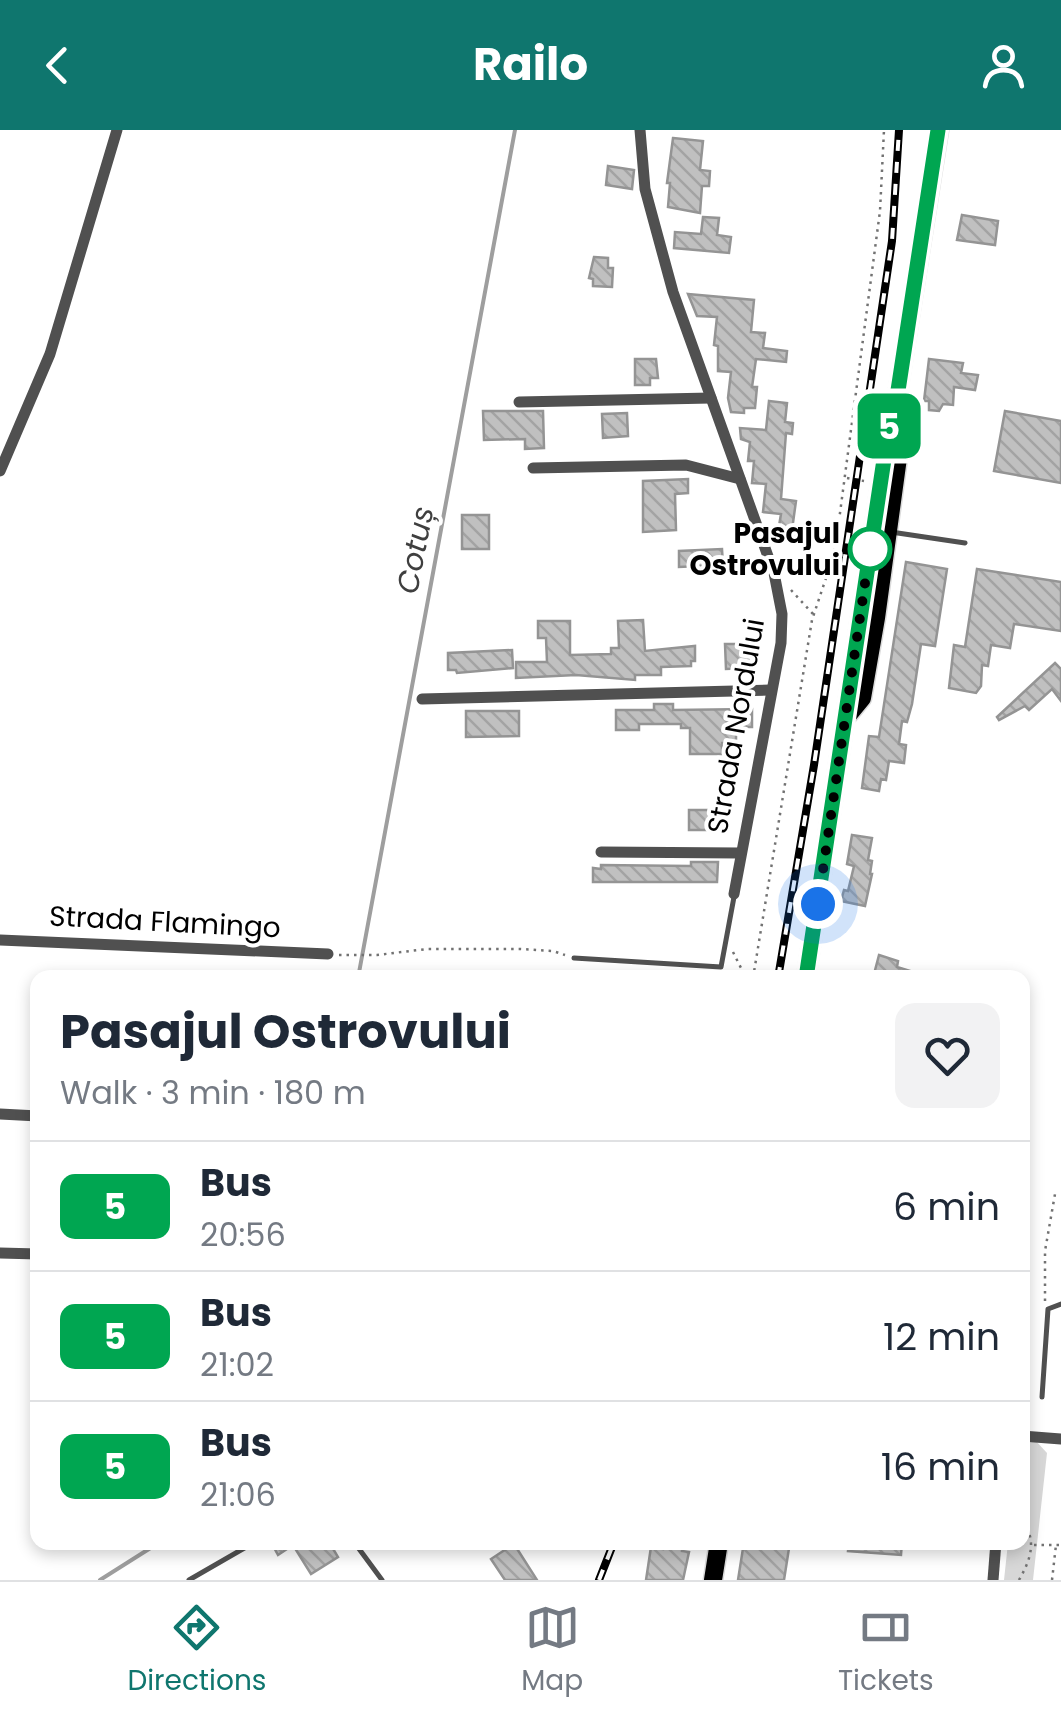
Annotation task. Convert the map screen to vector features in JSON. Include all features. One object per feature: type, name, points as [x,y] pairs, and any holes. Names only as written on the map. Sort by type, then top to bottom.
[{"type":"main road","points":[[881,530],[880,484],[938,130]]},
{"type":"main road","points":[[807,970],[848,715],[847,696],[904,414],[897,397]]},
{"type":"main road","points":[[713,1580],[718,1550]]},
{"type":"street","points":[[0,471],[50,354],[116,130]]},
{"type":"street","name":"Strada Nordului","points":[[640,130],[646,189],[673,292],[779,592],[781,642],[734,894]]},
{"type":"street","points":[[519,402],[711,398]]},
{"type":"street","points":[[533,468],[686,465],[740,478]]},
{"type":"street","points":[[422,699],[771,690]]},
{"type":"street","points":[[600,852],[740,853]]},
{"type":"street","name":"Strada Flamingo","points":[[0,940],[328,954]]},
{"type":"street","points":[[0,1114],[30,1116]]},
{"type":"street","points":[[0,1253],[30,1254]]},
{"type":"street","points":[[1030,1436],[1061,1438]]},
{"type":"street","points":[[993,1580],[995,1550]]},
{"type":"lane","points":[[881,530],[965,544]]},
{"type":"lane","points":[[574,958],[721,967],[734,894]]},
{"type":"lane","points":[[1042,1398],[1048,1309],[1061,1304]]},
{"type":"lane","points":[[189,1580],[241,1550]]},
{"type":"lane","points":[[360,1550],[382,1580]]},
{"type":"path","points":[[754,970],[813,614],[833,558],[880,210],[884,130]]},
{"type":"path","points":[[845,478],[880,484]]},
{"type":"path","points":[[787,585],[813,614]]},
{"type":"path","points":[[726,938],[742,970]]},
{"type":"path","points":[[328,954],[377,955],[427,948],[520,949],[553,951],[574,958]]},
{"type":"path","points":[[1048,1309],[1044,1296],[1045,1251],[1055,1194]]},
{"type":"path","points":[[1019,1580],[1032,1545],[1030,1535]]},
{"type":"path","points":[[1032,1545],[1058,1545],[1052,1580]]},
{"type":"shaded area","points":[[1035,1440],[1047,1453],[1033,1580],[1004,1580],[1007,1550],[1030,1550],[1030,1441]]},
{"type":"building","points":[[673,138],[703,141],[700,170],[710,171],[709,186],[702,186],[700,213],[668,207]]},
{"type":"building","points":[[608,166],[634,170],[632,189],[606,185]]},
{"type":"building","points":[[962,215],[998,221],[995,245],[957,240]]},
{"type":"building","points":[[703,217],[719,218],[717,235],[731,237],[729,253],[674,248],[675,232],[701,234]]},
{"type":"building","points":[[594,257],[608,258],[608,268],[613,268],[612,287],[593,286],[593,279],[589,278]]},
{"type":"building","points":[[688,294],[754,300],[751,332],[765,333],[763,348],[787,351],[786,362],[756,359],[752,387],[757,387],[755,408],[744,408],[744,413],[731,412],[731,372],[718,371],[718,346],[714,345],[717,317],[697,316]]},
{"type":"building","points":[[635,359],[656,359],[658,378],[650,378],[650,385],[635,385]]},
{"type":"building","points":[[929,359],[963,363],[961,373],[978,375],[975,390],[954,387],[953,405],[943,404],[939,411],[929,410],[929,401],[924,401]]},
{"type":"building","points":[[769,401],[787,403],[785,422],[793,423],[792,434],[786,433],[781,499],[796,501],[792,530],[809,532],[807,543],[777,538],[781,514],[763,512],[766,484],[752,483],[754,461],[748,461],[750,442],[741,439],[740,428],[766,430]]},
{"type":"building","points":[[483,411],[543,411],[544,448],[525,449],[525,439],[484,440]]},
{"type":"building","points":[[1005,411],[1061,421],[1061,483],[994,471]]},
{"type":"building","points":[[627,413],[628,436],[603,438],[602,414]]},
{"type":"building","points":[[688,479],[688,493],[675,494],[676,530],[643,532],[643,481]]},
{"type":"building","points":[[462,515],[489,515],[489,549],[462,549]]},
{"type":"building","points":[[722,549],[723,565],[679,567],[679,551]]},
{"type":"building","points":[[906,562],[947,569],[935,646],[921,644],[912,704],[907,722],[902,721],[899,744],[906,745],[904,763],[889,761],[886,780],[881,779],[879,791],[862,788],[869,736],[879,737]]},
{"type":"building","points":[[977,569],[1061,582],[1061,631],[1014,624],[1010,648],[991,645],[988,666],[982,665],[981,686],[976,693],[949,688],[954,645],[965,647]]},
{"type":"building","points":[[643,620],[645,651],[695,646],[691,666],[661,667],[661,675],[635,675],[635,680],[576,675],[516,678],[516,662],[547,662],[546,638],[538,638],[538,621],[570,621],[570,655],[611,654],[611,648],[619,648],[618,621]]},
{"type":"building","points":[[725,644],[748,644],[749,668],[726,669]]},
{"type":"building","points":[[512,650],[513,668],[457,673],[448,670],[448,653]]},
{"type":"building","points":[[1055,663],[1061,669],[1061,701],[1052,689],[1029,710],[1025,706],[999,720],[997,717]]},
{"type":"building","points":[[654,704],[673,704],[673,710],[752,709],[752,727],[736,727],[736,743],[722,743],[722,754],[690,754],[690,728],[681,728],[681,724],[639,724],[639,730],[616,730],[616,710],[654,710]]},
{"type":"building","points":[[466,711],[519,711],[519,736],[466,737]]},
{"type":"building","points":[[689,810],[717,810],[717,830],[689,830]]},
{"type":"building","points":[[852,835],[872,838],[868,860],[872,861],[872,874],[865,906],[841,901],[844,890],[848,891],[854,866],[847,864]]},
{"type":"building","points":[[691,862],[718,862],[717,882],[593,882],[593,868],[601,869],[601,865],[691,866]]},
{"type":"building","points":[[879,955],[898,961],[897,967],[907,970],[875,970]]},
{"type":"building","points":[[296,1550],[334,1550],[338,1557],[311,1574]]},
{"type":"building","points":[[505,1550],[518,1550],[537,1580],[505,1580],[491,1559]]},
{"type":"building","points":[[651,1550],[689,1552],[683,1580],[646,1580]]},
{"type":"building","points":[[743,1550],[789,1550],[784,1580],[738,1580]]},
{"type":"building","points":[[848,1550],[901,1550],[901,1555]]},
{"type":"waterway","name":"Cotuș","points":[[359,970],[515,130]]},
{"type":"waterway","name":"Cotuș","points":[[100,1580],[147,1550]]},
{"type":"railway","points":[[779,970],[892,241],[899,130]]},
{"type":"railway","points":[[599,1580],[611,1550]]},
{"type":"bus line","name":"5","points":[[807,970],[938,130]]},
{"type":"place","name":"Pasajul Ostrovului","points":[[870,549]]},
{"type":"route","points":[[818,904],[870,549]]}]
